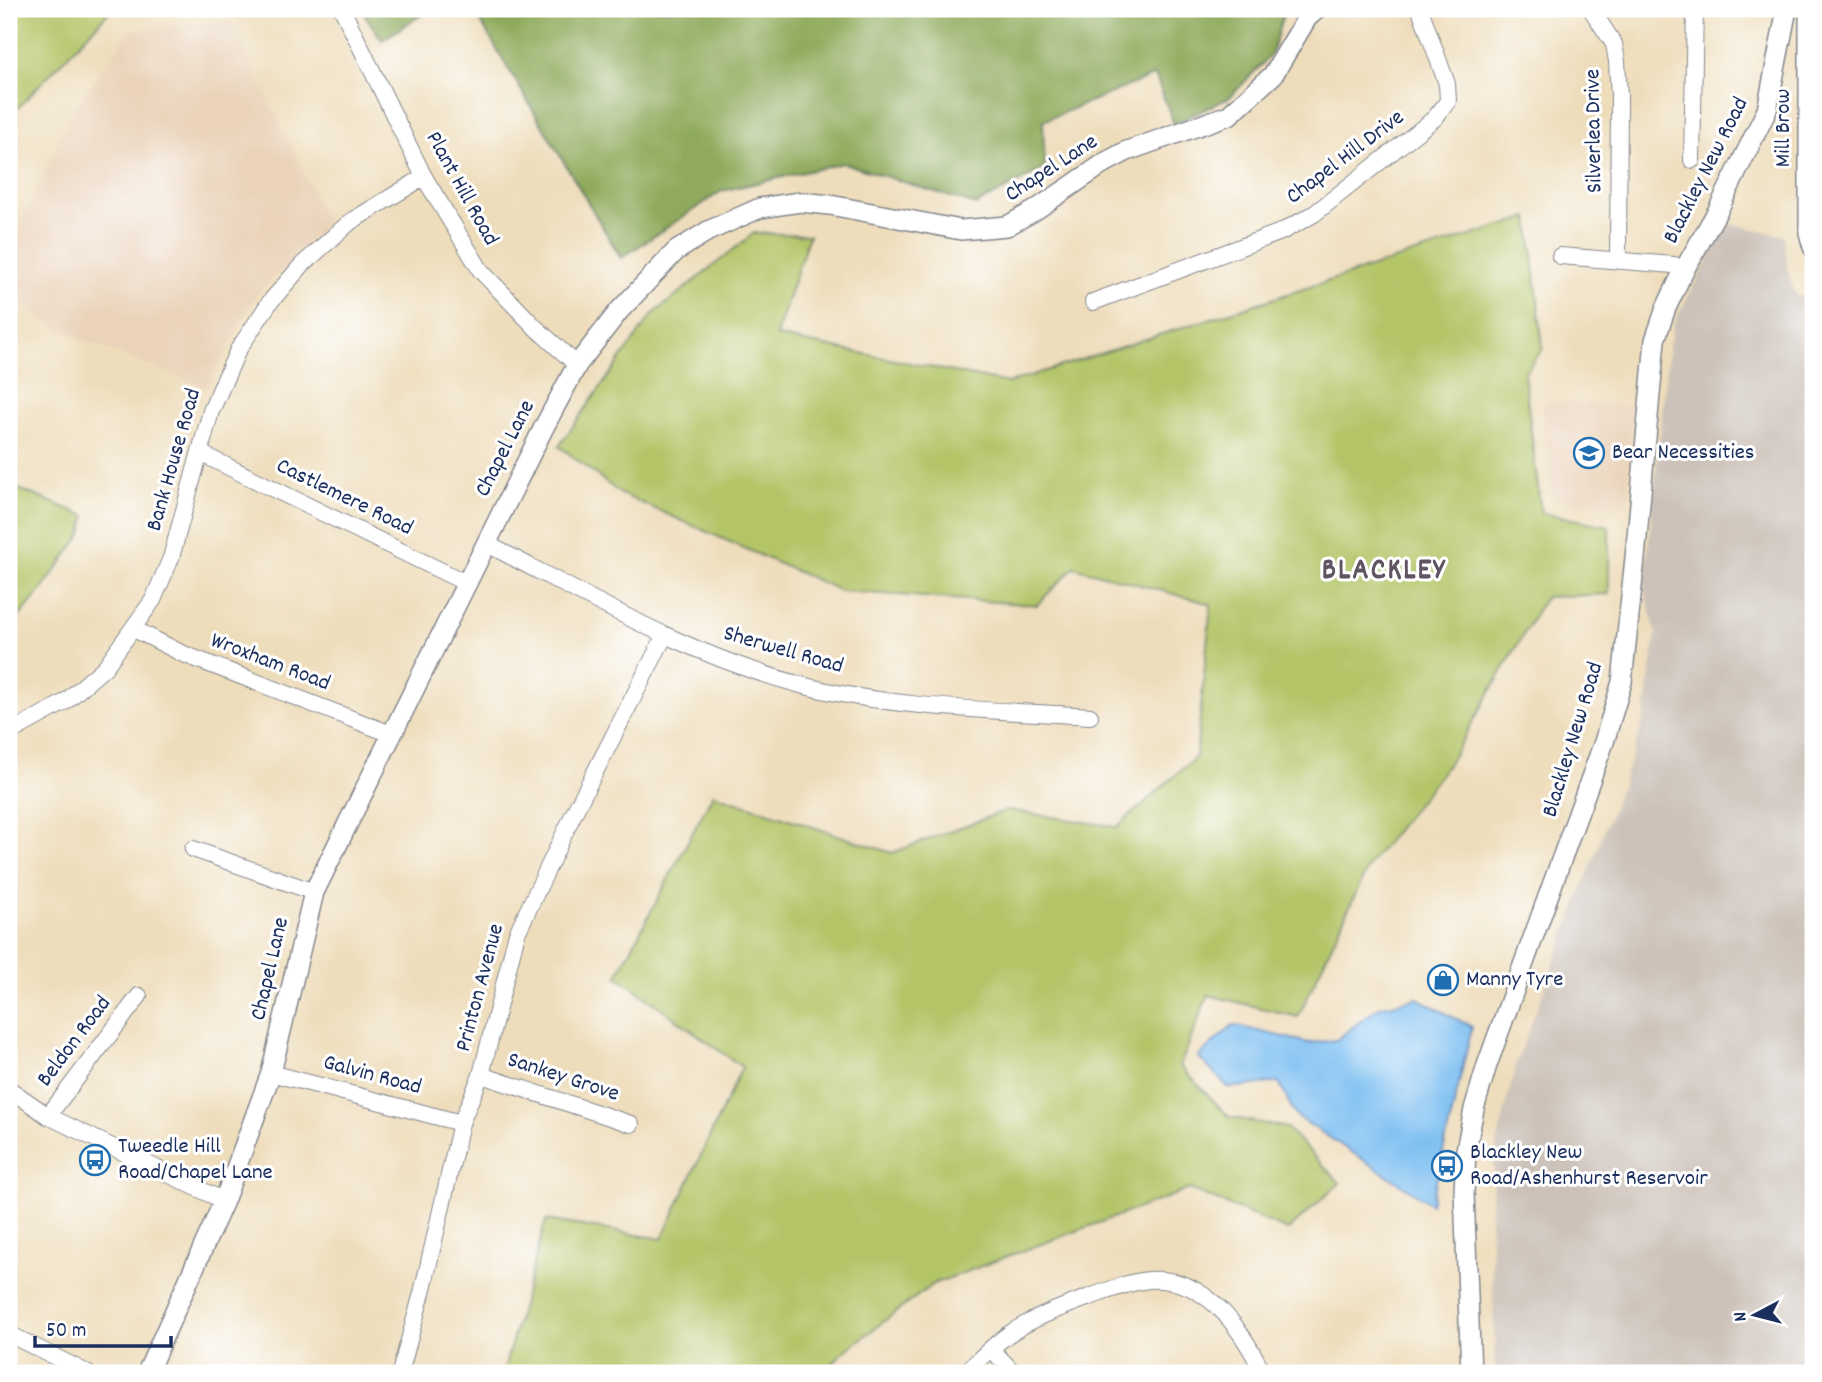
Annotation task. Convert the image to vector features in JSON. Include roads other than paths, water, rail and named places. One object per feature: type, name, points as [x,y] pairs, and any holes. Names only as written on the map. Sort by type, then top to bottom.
[{"type":"street","name":"Plant Hill Road","points":[[342,9],[424,177],[481,271],[537,329],[577,365]]},
{"type":"street","name":"Chapel Lane","points":[[147,1373],[224,1202],[271,1073],[314,892],[577,365],[619,311],[676,250],[738,216],[760,208],[800,202],[961,230],[1007,226],[1127,151],[1151,141],[1211,124],[1229,115],[1273,75],[1307,18],[1317,9]]},
{"type":"street","name":"Chapel Hill Drive","points":[[1093,302],[1282,232],[1314,214],[1435,118],[1448,101],[1447,84],[1420,9]]},
{"type":"street","name":"Silverlea Drive","points":[[1591,9],[1614,44],[1617,61],[1618,259]]},
{"type":"street","points":[[1692,160],[1695,9]]},
{"type":"street","name":"Blackley New Road","points":[[1471,1373],[1464,1192],[1466,1150],[1474,1109],[1487,1065],[1604,742],[1622,681],[1655,340],[1684,270],[1717,212],[1767,110],[1787,9]]},
{"type":"street","name":"Mill Brow","points":[[1809,9],[1809,233],[1813,247]]},
{"type":"street","name":"Bank House Road","points":[[9,733],[65,702],[105,667],[153,600],[171,558],[211,411],[221,385],[238,350],[270,302],[302,265],[350,222],[424,177]]},
{"type":"street","points":[[1560,256],[1674,265],[1684,270]]},
{"type":"street","name":"Castlemere Road","points":[[200,453],[468,584]]},
{"type":"street","name":"Sherwell Road","points":[[487,544],[665,635],[729,662],[801,685],[883,701],[1090,716]]},
{"type":"street","name":"Wroxham Road","points":[[134,629],[181,653],[391,734]]},
{"type":"street","name":"Printon Avenue","points":[[400,1373],[422,1293],[461,1124],[481,1074],[517,933],[575,811],[665,635]]},
{"type":"street","points":[[193,849],[314,892]]},
{"type":"street","name":"Beldon Road","points":[[48,1115],[139,996]]},
{"type":"street","name":"Galvin Road","points":[[271,1073],[461,1124]]},
{"type":"street","name":"Sankey Grove","points":[[481,1074],[631,1124]]},
{"type":"street","points":[[9,1089],[48,1115],[224,1202]]},
{"type":"street","points":[[965,1373],[991,1349],[1030,1321],[1072,1304],[1151,1279],[1184,1284],[1213,1302],[1226,1315],[1263,1373]]},
{"type":"street","points":[[9,1334],[87,1373]]},
{"type":"street","points":[[991,1349],[1014,1373]]},
{"type":"water","points":[[1417,998],[1472,1027],[1431,1204],[1295,1115],[1279,1082],[1229,1088],[1198,1057],[1233,1025],[1309,1043],[1336,1040],[1379,1007]]},
{"type":"place","name":"Bear Necessities","points":[[1589,453]]},
{"type":"place","name":"Manny Tyre","points":[[1443,980]]},
{"type":"place","name":"Tweedle Hill Road/Chapel Lane","points":[[95,1160]]},
{"type":"place","name":"Blackley New Road/Ashenhurst Reservoir","points":[[1447,1166]]},
{"type":"district","name":"BLACKLEY","points":[[1384,572]]}]
